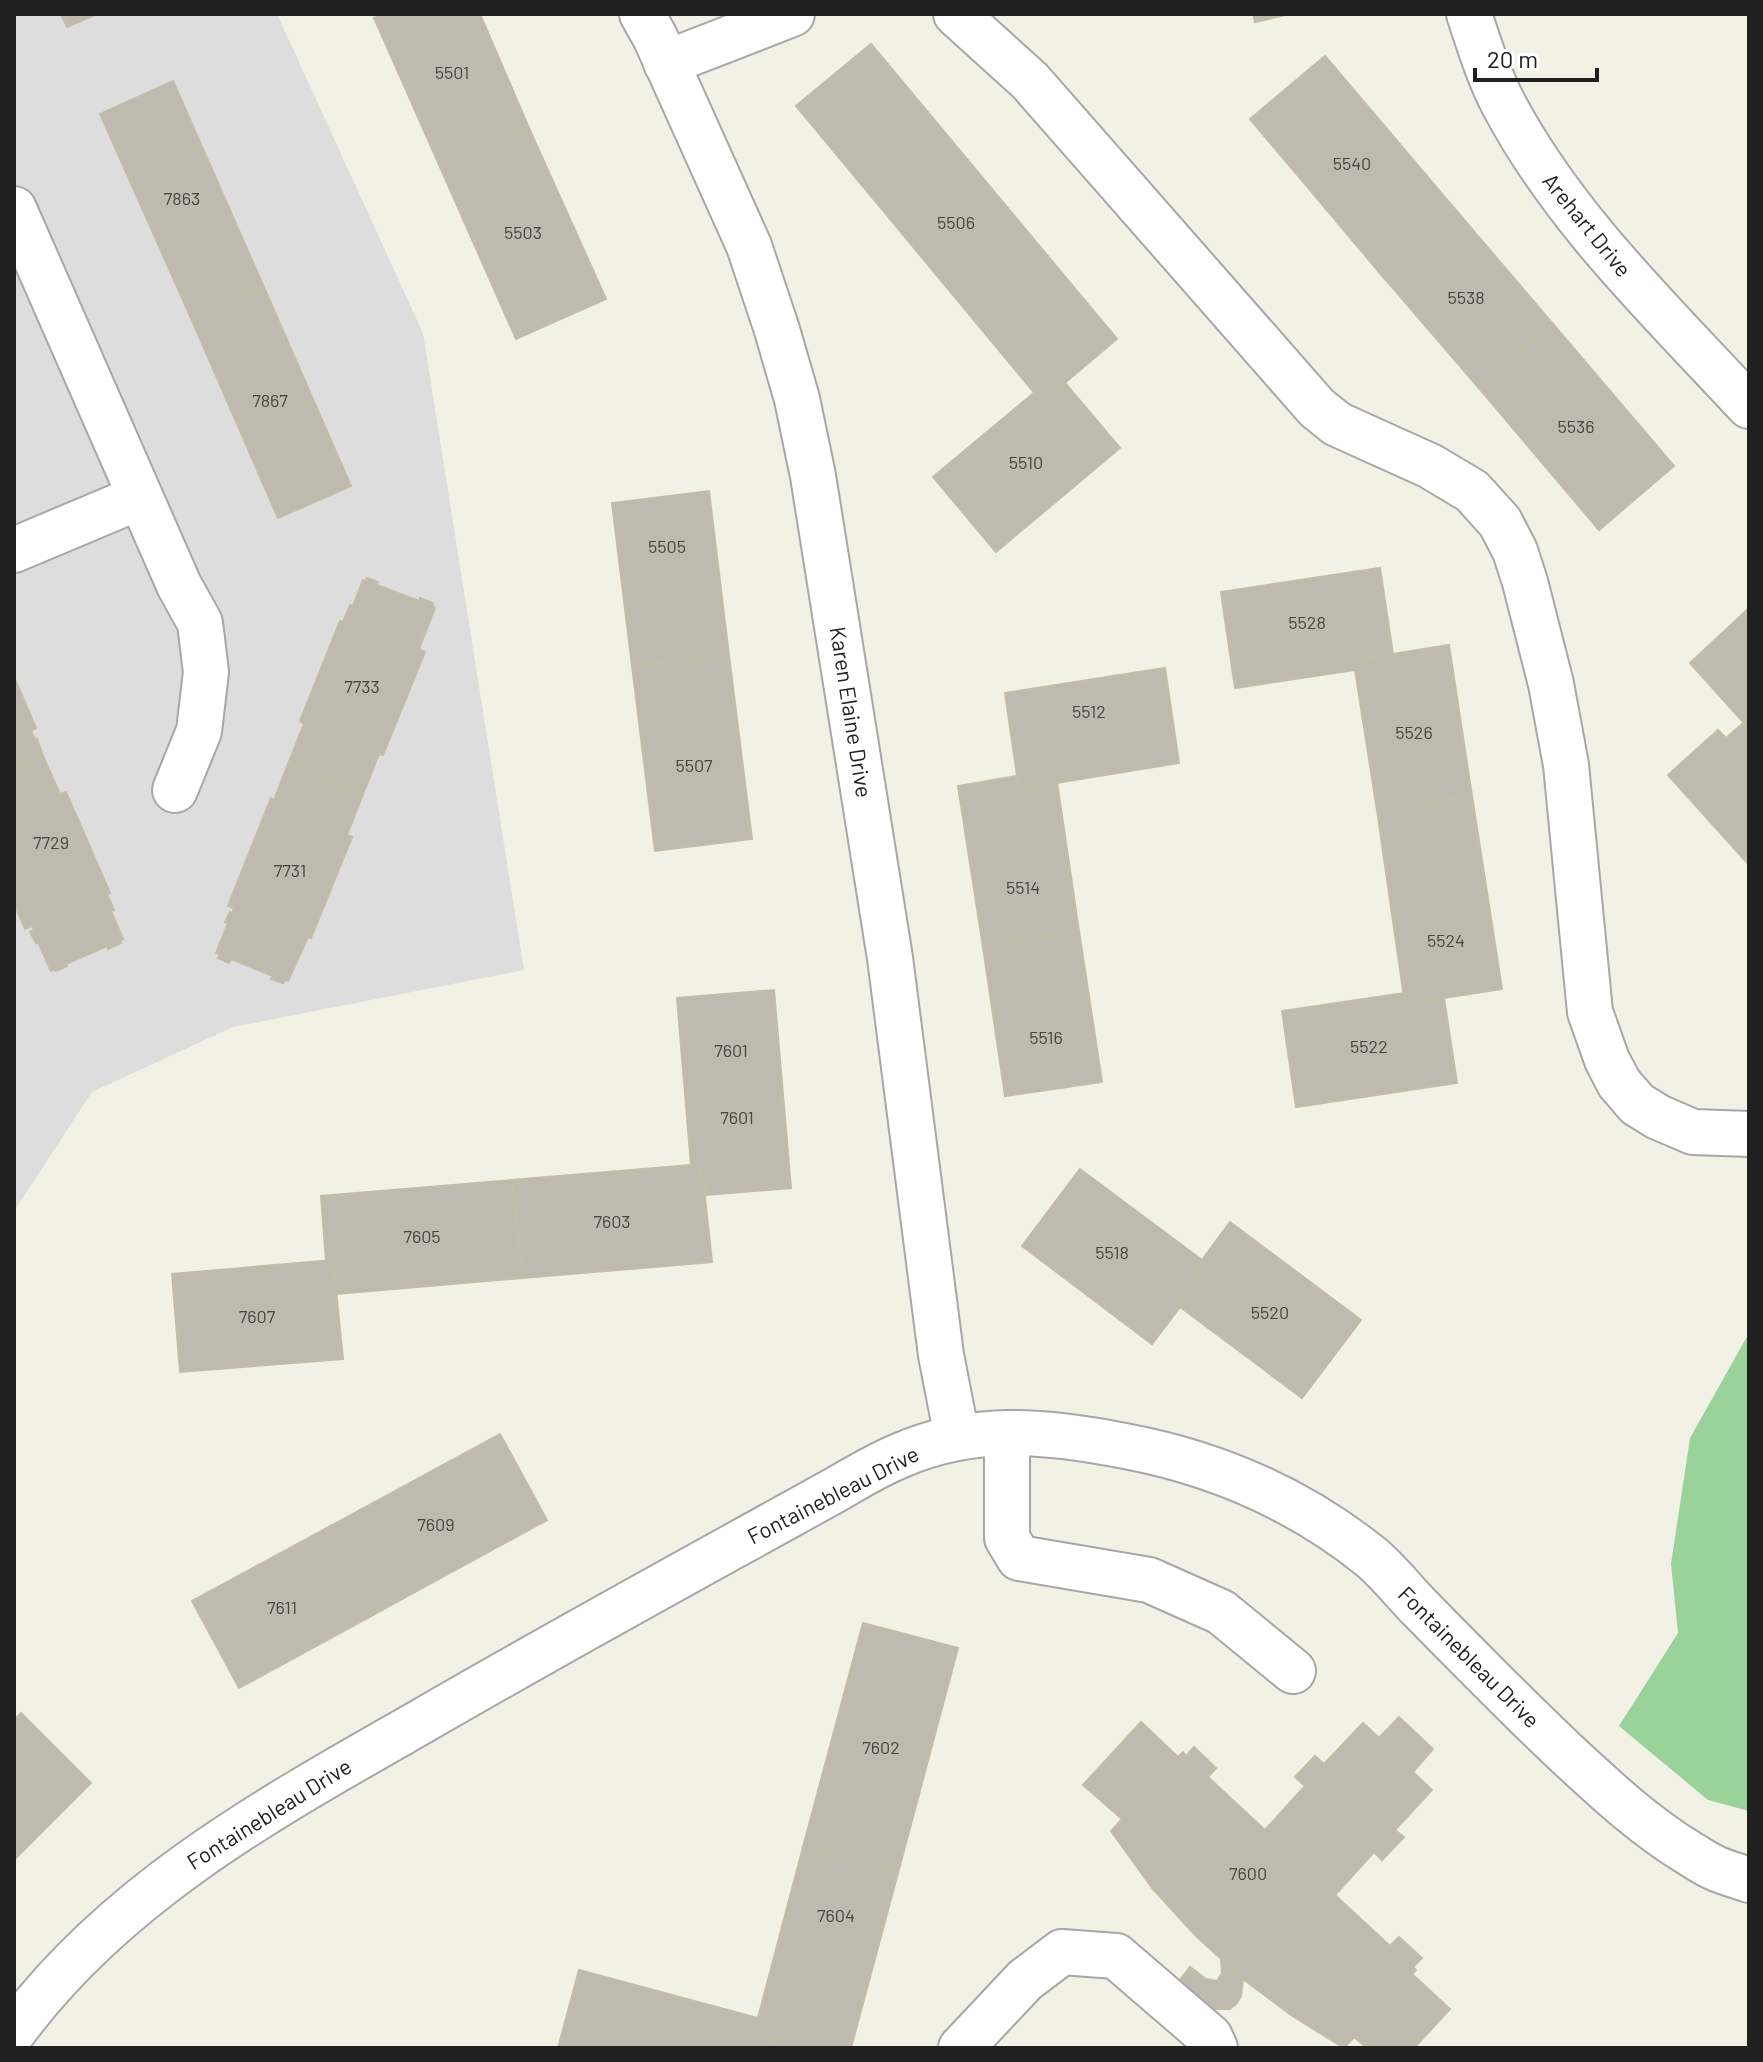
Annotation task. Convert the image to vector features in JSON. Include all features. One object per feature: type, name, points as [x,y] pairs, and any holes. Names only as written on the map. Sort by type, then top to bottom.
[{"type":"street","name":"Karen Elaine Drive","points":[[642,14],[749,246],[797,399],[813,476],[888,943],[938,1339],[957,1437]]},
{"type":"street","points":[[666,63],[792,14]]},
{"type":"street","points":[[956,14],[1030,81],[1317,408],[1337,424],[1430,466],[1472,491],[1500,522],[1515,551],[1525,582],[1551,684],[1566,765],[1590,1012],[1607,1060],[1619,1083],[1637,1104],[1658,1117],[1693,1132],[1749,1134]]},
{"type":"street","name":"Arehart Drive","points":[[1469,14],[1502,101],[1544,173],[1608,253],[1749,406]]},
{"type":"street","points":[[14,209],[179,585],[200,623],[206,672],[199,731],[175,790]]},
{"type":"street","points":[[14,550],[140,497]]},
{"type":"street","name":"Fontainebleau Drive","points":[[14,2031],[53,1983],[150,1893],[215,1844],[309,1786],[900,1455],[957,1437],[989,1432],[1080,1438],[1159,1452],[1247,1482],[1327,1525],[1373,1559],[1546,1734],[1626,1809],[1663,1838],[1713,1868],[1749,1880]]},
{"type":"street","points":[[1007,1433],[1007,1538],[1019,1558],[1149,1580],[1221,1612],[1293,1671]]},
{"type":"street","points":[[961,2048],[1025,1980],[1062,1952],[1116,1956],[1210,2037],[1215,2048]]},
{"type":"shaded area","points":[[14,14],[277,14],[423,333],[524,970],[233,1027],[92,1092],[14,1211]]},
{"type":"green space","points":[[1749,1333],[1749,1811],[1708,1800],[1619,1726],[1678,1633],[1671,1564],[1690,1438]]},
{"type":"building","points":[[61,14],[97,14],[67,27]]},
{"type":"building","points":[[382,14],[480,14],[529,128],[440,167],[374,18]]},
{"type":"building","points":[[1253,14],[1290,14],[1255,22]]},
{"type":"building","points":[[871,44],[1117,339],[1042,402],[796,106]]},
{"type":"building","points":[[1325,56],[1454,208],[1379,272],[1250,119]]},
{"type":"building","points":[[173,81],[263,285],[190,316],[100,114]]},
{"type":"building","points":[[529,128],[606,299],[516,339],[440,167]]},
{"type":"building","points":[[1454,208],[1553,324],[1478,387],[1379,272]]},
{"type":"building","points":[[263,285],[351,486],[278,518],[190,316]]},
{"type":"building","points":[[1553,324],[1674,466],[1599,530],[1478,387]]},
{"type":"building","points":[[1065,383],[1120,448],[996,552],[933,477],[1035,392],[1042,402]]},
{"type":"building","points":[[709,491],[729,655],[632,666],[612,503]]},
{"type":"building","points":[[1380,568],[1393,654],[1355,660],[1355,670],[1235,688],[1221,592]]},
{"type":"building","points":[[367,578],[419,601],[420,598],[433,603],[435,608],[419,649],[425,652],[383,755],[379,754],[363,794],[288,764],[304,724],[300,721],[340,621],[343,622],[363,580]]},
{"type":"building","points":[[1749,608],[1749,718],[1744,723],[1690,663]]},
{"type":"building","points":[[1449,645],[1472,796],[1377,810],[1355,660]]},
{"type":"building","points":[[729,655],[752,839],[655,851],[632,666]]},
{"type":"building","points":[[1165,668],[1179,763],[1019,789],[1005,693]]},
{"type":"building","points":[[14,677],[36,728],[31,731],[43,756],[14,769]]},
{"type":"building","points":[[1749,718],[1749,865],[1668,775],[1718,730],[1726,738]]},
{"type":"building","points":[[43,756],[60,794],[66,792],[110,893],[107,894],[114,910],[111,911],[123,939],[119,941],[121,943],[108,949],[107,946],[56,971],[51,971],[30,932],[34,930],[32,926],[25,929],[14,903],[14,769]]},
{"type":"building","points":[[288,764],[363,794],[347,835],[352,837],[311,938],[308,937],[288,981],[283,983],[231,959],[229,963],[218,958],[220,954],[216,953],[228,923],[225,922],[234,908],[228,906],[271,798],[274,800]]},
{"type":"building","points":[[1017,776],[1019,789],[1057,782],[1079,931],[983,947],[958,786]]},
{"type":"building","points":[[1472,796],[1502,989],[1405,1004],[1377,810]]},
{"type":"building","points":[[1079,931],[1102,1082],[1005,1096],[983,947]]},
{"type":"building","points":[[774,990],[791,1188],[706,1195],[703,1179],[700,1180],[699,1165],[691,1165],[677,998]]},
{"type":"building","points":[[1405,993],[1405,1004],[1444,998],[1457,1083],[1296,1107],[1282,1011]]},
{"type":"building","points":[[699,1165],[700,1180],[703,1179],[712,1262],[523,1278],[512,1180]]},
{"type":"building","points":[[1080,1169],[1202,1260],[1180,1307],[1152,1344],[1022,1246]]},
{"type":"building","points":[[512,1180],[523,1278],[337,1294],[333,1260],[326,1261],[321,1196]]},
{"type":"building","points":[[1230,1222],[1361,1320],[1302,1398],[1180,1307],[1202,1260]]},
{"type":"building","points":[[333,1260],[343,1359],[180,1372],[172,1274]]},
{"type":"building","points":[[500,1434],[547,1520],[373,1615],[325,1529]]},
{"type":"building","points":[[325,1529],[373,1615],[239,1688],[192,1601]]},
{"type":"building","points":[[863,1623],[958,1648],[898,1873],[803,1847]]},
{"type":"building","points":[[21,1713],[91,1783],[14,1860],[14,1720]]},
{"type":"building","points":[[1399,1717],[1433,1749],[1413,1772],[1432,1790],[1395,1830],[1404,1837],[1382,1860],[1374,1852],[1335,1895],[1390,1946],[1399,1937],[1422,1958],[1413,1967],[1416,1970],[1412,1974],[1450,2009],[1414,2048],[1367,2048],[1354,2037],[1344,2048],[1291,2015],[1243,1979],[1195,1935],[1153,1889],[1111,1831],[1122,1819],[1083,1785],[1141,1722],[1178,1757],[1183,1752],[1186,1756],[1194,1747],[1216,1768],[1208,1777],[1265,1830],[1305,1786],[1295,1777],[1315,1756],[1324,1764],[1363,1723],[1379,1738]]},
{"type":"building","points":[[803,1847],[898,1873],[851,2048],[773,2048],[758,2018]]},
{"type":"building","points":[[1221,1960],[1243,1979],[1241,1996],[1230,2009],[1216,2009],[1193,1995],[1180,1980],[1190,1967],[1206,1979],[1217,1981],[1222,1973]]},
{"type":"building","points":[[579,1970],[758,2018],[773,2048],[558,2048]]}]
